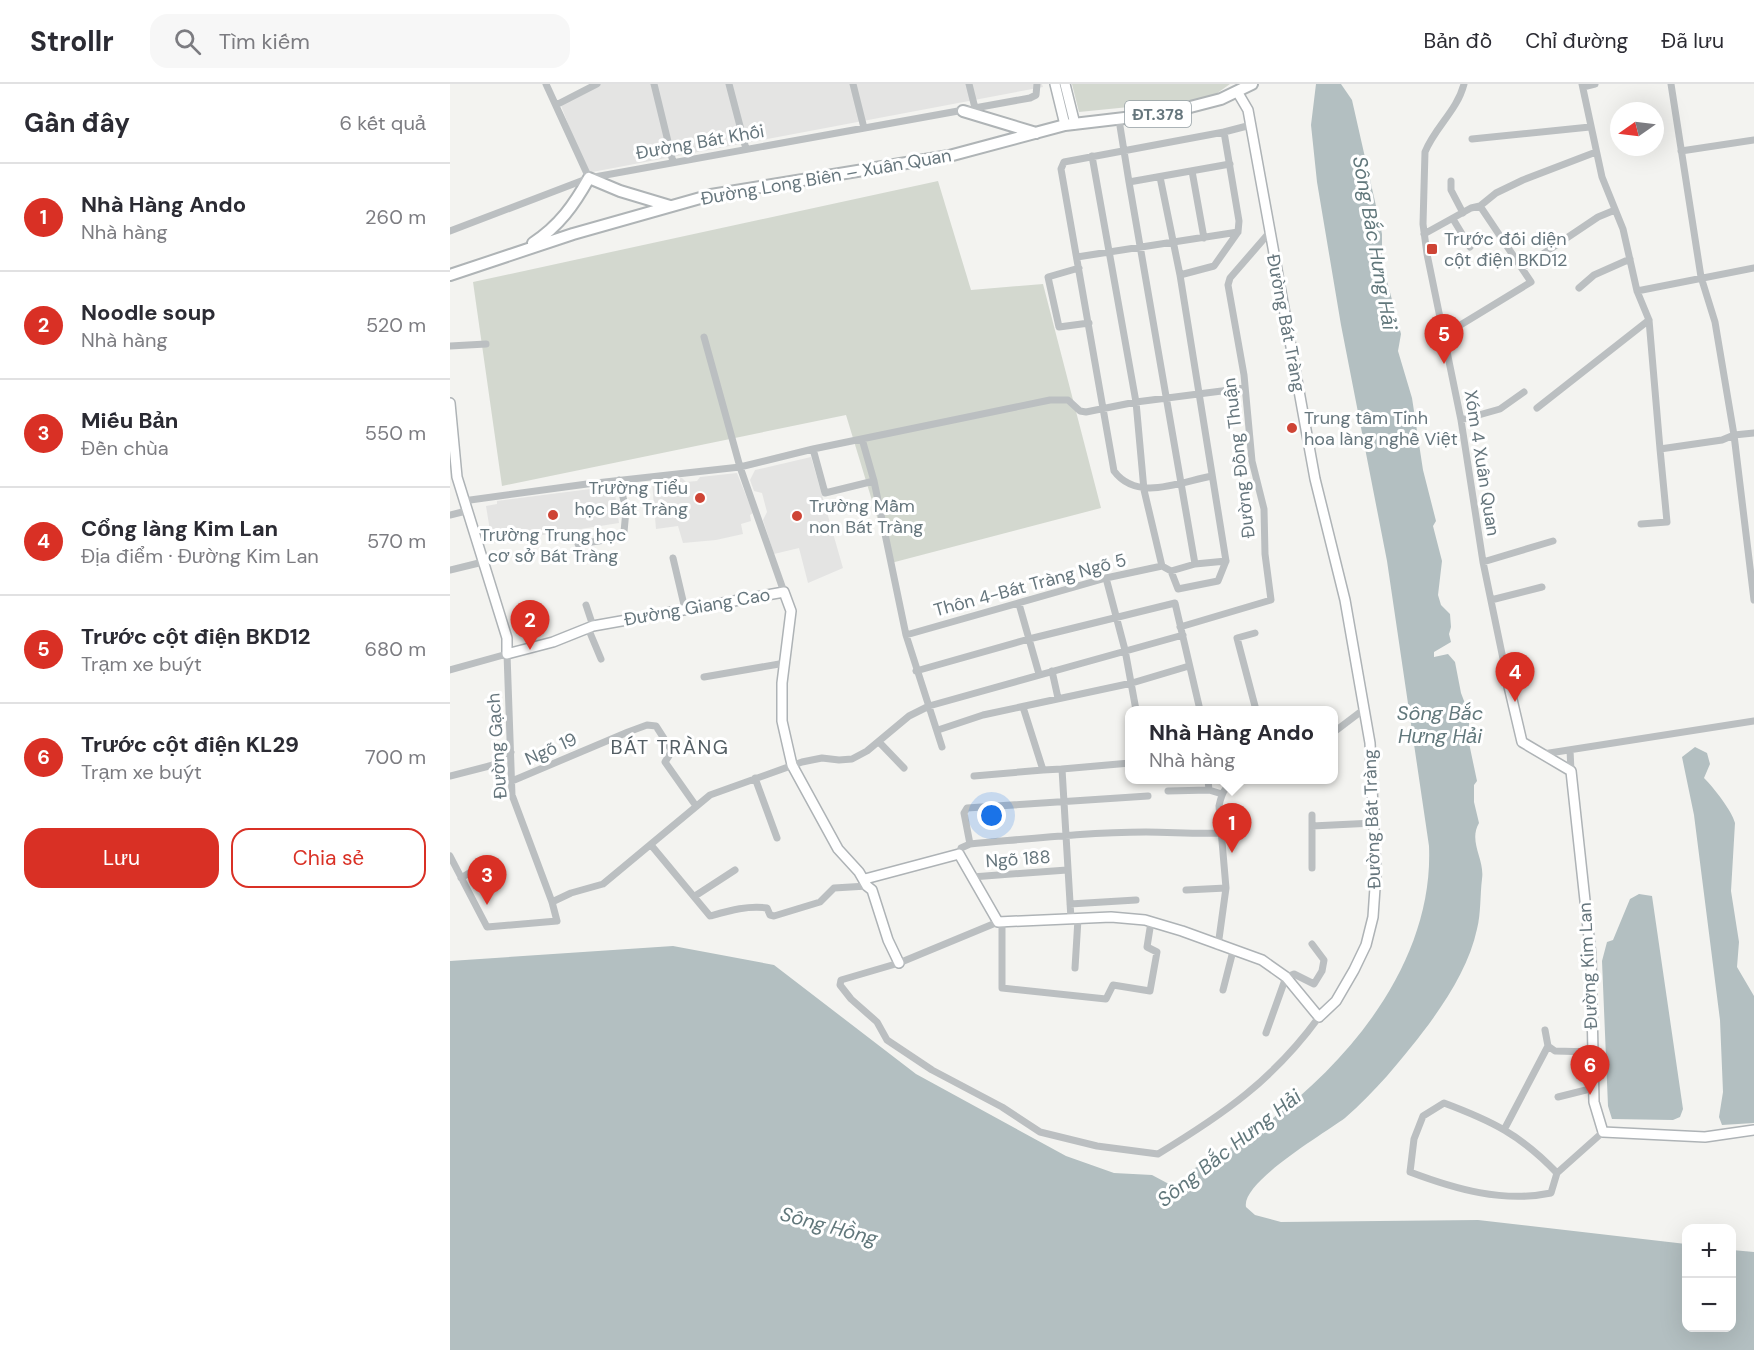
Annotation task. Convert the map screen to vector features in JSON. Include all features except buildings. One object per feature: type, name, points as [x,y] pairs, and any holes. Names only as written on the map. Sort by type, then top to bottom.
[{"type":"main road","name":"ĐT.378","points":[[1070,125],[1119,120],[1187,108],[1238,93],[1252,84]]},
{"type":"main road","points":[[963,111],[1036,133]]},
{"type":"main road","name":"Đường Long Biên – Xuân Quan","points":[[450,274],[671,206],[764,185],[949,156],[1070,125]]},
{"type":"main road","points":[[520,252],[550,232],[573,207],[589,178],[620,192],[671,206]]},
{"type":"street","points":[[546,84],[589,178]]},
{"type":"street","points":[[556,105],[597,84]]},
{"type":"street","points":[[654,84],[673,162]]},
{"type":"street","points":[[729,84],[746,149]]},
{"type":"street","points":[[853,84],[864,128]]},
{"type":"street","points":[[969,84],[975,108]]},
{"type":"street","name":"Đường Bát Khối","points":[[450,231],[589,178],[1030,98],[1036,95],[1037,84]]},
{"type":"street","points":[[1055,84],[1070,125]]},
{"type":"street","points":[[1065,84],[1070,125]]},
{"type":"street","name":"Xóm 4 Xuân Quan","points":[[1464,84],[1452,112],[1430,140],[1425,152],[1424,234],[1461,420],[1483,562],[1507,678]]},
{"type":"street","points":[[1595,84],[1582,86],[1590,128],[1602,177],[1630,259],[1637,291],[1649,320],[1667,522],[1641,524]]},
{"type":"street","points":[[1671,84],[1701,277],[1715,322],[1734,435],[1754,600]]},
{"type":"street","name":"Đường Bát Tràng","points":[[1238,93],[1245,103],[1251,125],[1315,479],[1345,600],[1370,743],[1376,873],[1373,917],[1366,945],[1336,1001],[1319,1017]]},
{"type":"street","points":[[1119,120],[1195,564]]},
{"type":"street","points":[[1212,476],[1144,490],[1129,485],[1114,471],[1061,169],[1064,162],[1251,125]]},
{"type":"street","points":[[1472,139],[1590,128]]},
{"type":"street","points":[[1180,275],[1214,266],[1238,232],[1239,220],[1224,132]]},
{"type":"street","points":[[1681,151],[1754,140]]},
{"type":"street","points":[[1424,234],[1480,206],[1496,193],[1523,180],[1596,152]]},
{"type":"street","points":[[1092,156],[1136,402],[1144,490],[1162,566],[1171,571],[1178,589],[1175,603],[1199,706]]},
{"type":"street","points":[[1128,182],[1230,164]]},
{"type":"street","points":[[1192,171],[1204,238]]},
{"type":"street","points":[[1160,177],[1180,275],[1226,561],[1218,581],[1178,589]]},
{"type":"street","points":[[1451,181],[1451,190],[1463,213]]},
{"type":"street","points":[[1444,335],[1531,282],[1480,206]]},
{"type":"street","points":[[1522,268],[1598,217],[1615,210]]},
{"type":"street","points":[[1453,219],[1470,247]]},
{"type":"street","points":[[1077,257],[1238,232]]},
{"type":"street","name":"Đường Đồng Thuận","points":[[1180,627],[1271,600],[1264,554],[1264,509],[1252,461],[1245,388],[1228,280],[1269,233]]},
{"type":"street","points":[[1579,288],[1594,275],[1630,259]]},
{"type":"street","points":[[1079,268],[1048,277],[1059,327],[1089,323]]},
{"type":"street","points":[[1637,291],[1754,268]]},
{"type":"street","points":[[1537,408],[1649,320]]},
{"type":"street","points":[[704,337],[740,467],[784,592]]},
{"type":"street","points":[[450,346],[486,344]]},
{"type":"street","points":[[450,515],[465,506],[619,480],[740,467],[813,449],[1050,400],[1068,400],[1080,411],[1104,409],[1166,397],[1245,388]]},
{"type":"street","points":[[1461,420],[1500,409],[1524,392]]},
{"type":"street","points":[[450,403],[452,451],[465,506],[507,638],[507,654],[450,670]]},
{"type":"street","points":[[1660,449],[1722,440],[1734,435],[1754,432]]},
{"type":"street","points":[[862,439],[874,481],[906,635],[942,747]]},
{"type":"street","points":[[813,449],[825,493],[874,481]]},
{"type":"street","points":[[578,544],[612,539],[624,532],[626,510],[619,480]]},
{"type":"street","points":[[1483,562],[1553,542]]},
{"type":"street","points":[[673,558],[685,609]]},
{"type":"street","points":[[1171,571],[1195,564],[1226,561]]},
{"type":"street","points":[[450,570],[483,562]]},
{"type":"street","name":"Thôn 4-Bát Tràng Ngõ 5","points":[[906,635],[1107,578],[1162,566]]},
{"type":"street","points":[[1107,578],[1125,650],[1135,706]]},
{"type":"street","points":[[1491,600],[1542,587]]},
{"type":"street","name":"Đường Giang Cao","points":[[507,654],[553,642],[591,627],[784,592],[790,611],[782,721],[792,765],[837,849],[872,890],[888,940],[899,963]]},
{"type":"street","points":[[916,671],[1117,615],[1175,603]]},
{"type":"street","points":[[1019,604],[1039,674]]},
{"type":"street","points":[[586,605],[601,660]]},
{"type":"street","points":[[1255,633],[1237,638],[1255,706]]},
{"type":"street","points":[[450,856],[487,927],[557,921],[552,902],[571,893],[603,884],[696,806],[722,790],[792,765],[822,758],[852,759],[879,742],[909,716],[928,706],[1183,635]]},
{"type":"street","name":"Đường Gạch","points":[[507,654],[512,795],[552,902]]},
{"type":"street","points":[[704,677],[785,663]]},
{"type":"street","points":[[938,730],[983,715],[1132,682],[1189,666]]},
{"type":"street","points":[[1052,671],[1058,698]]},
{"type":"street","points":[[1507,678],[1522,742],[1571,771]]},
{"type":"street","points":[[1023,707],[1043,770]]},
{"type":"street","points":[[1338,729],[1363,710]]},
{"type":"street","points":[[1543,754],[1754,721]]},
{"type":"street","name":"Ngõ 19","points":[[512,781],[602,742],[647,725],[656,726],[672,751],[665,762],[696,806]]},
{"type":"street","points":[[879,742],[904,768]]},
{"type":"street","points":[[1570,750],[1571,771]]},
{"type":"street","points":[[450,776],[493,765],[497,762],[498,755],[511,752]]},
{"type":"street","points":[[974,776],[1125,763]]},
{"type":"street","points":[[1062,769],[1067,870],[1070,904],[1075,919],[1075,968]]},
{"type":"street","name":"Đường Kim Lan","points":[[1571,771],[1591,956],[1594,1102],[1603,1132]]},
{"type":"street","points":[[754,778],[777,838]]},
{"type":"street","points":[[1208,784],[1209,790]]},
{"type":"street","points":[[1218,945],[1226,888],[1220,834],[1222,794],[1229,784]]},
{"type":"street","points":[[1168,791],[1209,790],[1222,794]]},
{"type":"street","points":[[970,844],[966,808],[1148,796]]},
{"type":"street","points":[[1312,815],[1312,868]]},
{"type":"street","points":[[1312,826],[1374,823]]},
{"type":"street","points":[[1152,922],[1147,947],[1157,952],[1149,991],[1113,985],[1106,999],[1002,988],[1000,922],[959,854],[961,848],[970,844],[1065,836],[1148,832],[1172,835],[1220,834]]},
{"type":"street","points":[[651,845],[710,916],[731,910],[760,907],[767,908],[773,916],[820,902],[834,888],[866,882],[959,854]]},
{"type":"street","points":[[461,878],[479,867]]},
{"type":"street","points":[[695,896],[735,870]]},
{"type":"street","name":"Ngõ 188","points":[[972,877],[1067,870]]},
{"type":"street","points":[[1186,890],[1226,888]]},
{"type":"street","points":[[1070,904],[1136,900]]},
{"type":"street","points":[[1111,917],[1152,922],[1262,960],[1287,977],[1319,1017],[1298,1046],[1251,1092],[1158,1154],[1097,1146],[1040,1132],[1002,1107],[910,1056],[887,1040],[877,1022],[851,999],[840,985],[841,980],[850,976],[899,963],[1000,922],[1111,917]]},
{"type":"street","points":[[1266,1033],[1287,977],[1294,974],[1314,984],[1322,971],[1324,960],[1312,944]]},
{"type":"street","points":[[1223,990],[1233,951]]},
{"type":"street","points":[[1505,1128],[1548,1046],[1545,1030]]},
{"type":"street","points":[[1548,1046],[1555,1051],[1593,1052]]},
{"type":"street","points":[[1558,1097],[1594,1088]]},
{"type":"street","points":[[1557,1173],[1532,1148],[1505,1128],[1444,1103],[1424,1116],[1414,1139],[1410,1172],[1450,1187],[1531,1197],[1551,1193],[1557,1173],[1603,1132],[1705,1137],[1754,1131]]},
{"type":"shaded area","points":[[594,84],[1042,84],[1043,87],[587,173],[560,103]]},
{"type":"shaded area","points":[[1072,84],[1230,84],[1209,99],[1079,112]]},
{"type":"shaded area","points":[[938,181],[971,290],[1043,284],[1101,508],[891,563],[846,415],[502,486],[473,282]]},
{"type":"shaded area","name":"Trường Mầm non Bát Tràng","points":[[811,457],[843,568],[808,583],[799,548],[774,554],[763,520],[767,512],[762,493],[754,491],[750,480],[755,470]]},
{"type":"shaded area","name":"Trường Tiểu học Bát Tràng","points":[[737,473],[753,513],[750,515],[751,521],[741,524],[743,534],[716,540],[683,543],[678,526],[656,529],[652,482],[682,478],[686,482],[697,481],[700,477]]},
{"type":"shaded area","name":"Trường Trung học cơ sở Bát Tràng","points":[[614,486],[619,523],[492,543],[486,506],[497,504],[497,501]]},
{"type":"water","points":[[1316,84],[1341,84],[1352,100],[1382,234],[1382,262],[1401,334],[1398,351],[1412,398],[1423,470],[1436,521],[1433,526],[1442,561],[1438,595],[1441,605],[1450,614],[1451,642],[1434,652],[1434,657],[1448,654],[1455,662],[1461,693],[1469,714],[1469,743],[1477,781],[1474,785],[1474,802],[1479,823],[1475,837],[1482,879],[1478,923],[1471,949],[1453,988],[1428,1026],[1387,1076],[1351,1113],[1270,1172],[1248,1197],[1246,1207],[1255,1215],[1281,1222],[1478,1220],[1682,1244],[1682,1332],[1736,1332],[1736,1250],[1754,1252],[1754,1350],[450,1350],[450,961],[673,946],[774,965],[916,1074],[1066,1156],[1114,1173],[1152,1175],[1167,1183],[1186,1183],[1191,1170],[1235,1145],[1278,1114],[1319,1079],[1356,1039],[1387,995],[1411,948],[1425,898],[1429,846],[1387,561],[1341,325],[1317,182],[1311,125]]},
{"type":"water","points":[[1695,747],[1707,753],[1710,764],[1704,778],[1722,800],[1735,823],[1731,891],[1739,942],[1737,967],[1754,996],[1754,1123],[1722,1125],[1719,1117],[1723,1092],[1720,1020],[1694,815],[1682,757]]},
{"type":"water","points":[[1639,894],[1652,896],[1683,1109],[1680,1117],[1673,1120],[1612,1119],[1608,1106],[1602,961],[1607,942],[1613,940],[1630,899]]},
{"type":"place","name":"Trước đối diện cột điện BKD12","points":[[1432,249]]},
{"type":"place","name":"Trước cột điện BKD12","points":[[1444,364]]},
{"type":"place","name":"Trung tâm Tinh hoa làng nghề Việt","points":[[1292,428]]},
{"type":"place","name":"Trường Tiểu học Bát Tràng","points":[[700,498]]},
{"type":"place","name":"Trường Trung học cơ sở Bát Tràng","points":[[553,515]]},
{"type":"place","name":"Trường Mầm non Bát Tràng","points":[[797,516]]},
{"type":"place","name":"Noodle soup","points":[[530,650]]},
{"type":"place","name":"Cổng làng Kim Lan","points":[[1515,702]]},
{"type":"place","name":"Nhà Hàng Ando","points":[[1232,853]]},
{"type":"place","name":"Miếu Bản","points":[[487,905]]},
{"type":"place","name":"Trước cột điện KL29","points":[[1590,1095]]},
{"type":"district","name":"BÁT TRÀNG","points":[[670,747]]},
{"type":"water label","name":"Sông Bắc Hưng Hải","points":[[1375,243]]},
{"type":"water label","name":"Sông Bắc Hưng Hải","points":[[1440,724]]},
{"type":"water label","name":"Sông Bắc Hưng Hải","points":[[1229,1148]]},
{"type":"water label","name":"Sông Hồng","points":[[829,1226]]}]
